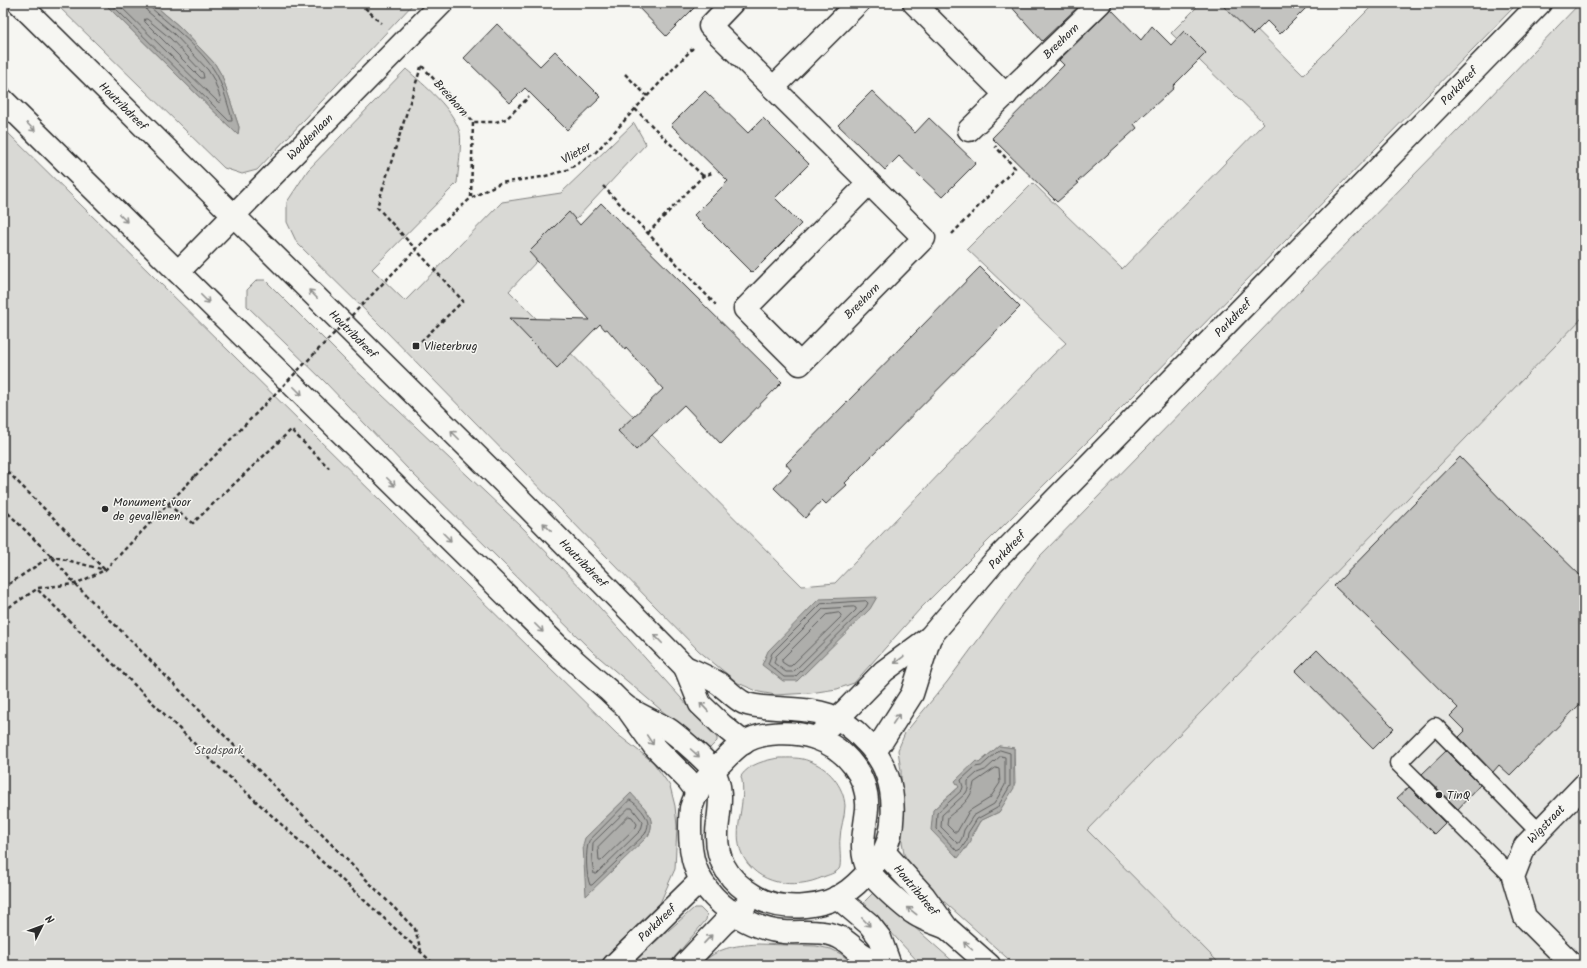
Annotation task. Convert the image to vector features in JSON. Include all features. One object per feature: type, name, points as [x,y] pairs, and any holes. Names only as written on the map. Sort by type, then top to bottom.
[{"type":"main road","name":"Houtribdreef","points":[[19,3],[510,488],[685,667],[718,684],[733,696],[757,707],[813,710],[826,713],[837,718]]},
{"type":"main road","name":"Waddenlaan","points":[[178,272],[442,3]]},
{"type":"main road","points":[[732,3],[710,26],[924,238]]},
{"type":"main road","points":[[773,88],[858,3]]},
{"type":"main road","points":[[914,3],[1006,95]]},
{"type":"main road","name":"Breehorn","points":[[973,127],[1100,3]]},
{"type":"main road","name":"Parkdreef","points":[[816,738],[884,671],[930,637],[993,563],[1540,3]]},
{"type":"main road","points":[[3,100],[558,646],[628,708],[670,730],[713,771],[720,791],[716,846],[722,863],[731,877],[744,889],[756,897],[784,907],[818,904],[848,891],[869,871],[884,852],[890,835],[891,795],[887,774],[875,752],[852,729],[837,718]]},
{"type":"main road","points":[[745,309],[869,183]]},
{"type":"main road","name":"Breehorn","points":[[745,309],[800,364],[924,238]]},
{"type":"main road","name":"Parkdreef","points":[[875,752],[912,694],[930,637]]},
{"type":"main road","name":"Houtribdreef","points":[[685,667],[700,704],[744,743]]},
{"type":"main road","points":[[628,708],[654,746],[688,780],[698,793]]},
{"type":"main road","points":[[869,871],[863,855],[862,841],[867,808],[865,789],[860,773],[844,755],[832,746],[816,738],[801,734],[762,735],[744,743],[704,781],[691,808],[690,845],[693,864],[700,881],[714,898],[733,914],[755,926],[783,932],[813,932],[833,935],[848,942],[861,954],[884,965]]},
{"type":"main road","name":"Wigstraat","points":[[1513,878],[1525,846],[1584,785]]},
{"type":"main road","name":"Houtribdreef","points":[[884,852],[924,896],[947,928],[988,965]]},
{"type":"main road","name":"Houtribdreef","points":[[869,871],[915,915],[947,928]]},
{"type":"main road","points":[[1513,878],[1525,917],[1573,965]]},
{"type":"main road","name":"Parkdreef","points":[[614,965],[700,881]]},
{"type":"main road","points":[[684,965],[733,914],[756,897]]},
{"type":"main road","points":[[837,897],[869,924],[880,938],[890,965]]},
{"type":"lane","points":[[1513,878],[1398,763],[1434,726],[1539,832]]},
{"type":"path","name":"Vlieter","points":[[168,505],[436,230],[471,198],[500,183],[542,177],[568,170],[596,153],[647,96],[698,43],[710,26]]},
{"type":"path","name":"Breehorn","points":[[416,346],[463,301],[377,207],[422,66],[473,122],[496,122],[506,119],[529,97]]},
{"type":"path","points":[[625,74],[647,96]]},
{"type":"path","points":[[635,109],[703,176]]},
{"type":"path","points":[[471,198],[473,122]]},
{"type":"path","points":[[924,238],[947,240],[1015,168],[973,127]]},
{"type":"path","points":[[648,233],[703,176],[712,173]]},
{"type":"path","points":[[603,186],[721,309],[745,309]]},
{"type":"path","points":[[3,611],[37,589],[75,584],[105,570],[168,505],[193,523],[291,430],[329,468]]},
{"type":"path","points":[[3,467],[105,570]]},
{"type":"path","points":[[3,508],[51,556],[75,584],[415,929],[421,952]]},
{"type":"path","points":[[3,588],[51,556],[105,570]]},
{"type":"path","points":[[37,589],[211,760],[435,965]]},
{"type":"shaded area","points":[[1584,302],[1584,965],[1173,965],[1044,823]]},
{"type":"green space","points":[[55,3],[104,3],[238,135],[239,127],[222,76],[215,64],[180,27],[152,3],[414,3],[257,170],[242,174],[224,168]]},
{"type":"green space","points":[[1201,3],[1230,3],[1303,75],[1375,3],[1518,3],[1147,382],[920,609],[854,683],[837,689],[810,693],[776,695],[759,692],[738,683],[699,651],[381,326],[297,243],[287,222],[287,202],[308,170],[406,69],[430,90],[445,106],[460,133],[461,143],[457,183],[372,269],[405,301],[502,202],[561,193],[634,123],[646,144],[509,291],[802,586],[835,583],[1066,343],[967,249],[1033,183],[1122,269],[1264,123],[1171,33]],"holes":[[[876,597],[869,609],[797,681]]]},
{"type":"green space","points":[[1580,3],[1584,3],[1584,316],[1087,830],[1221,965],[1015,965],[921,881],[904,854],[902,841],[901,771],[898,750],[905,733],[947,682],[1039,557],[1463,125]],"holes":[[[999,746],[1014,748],[1015,783],[999,812],[980,821],[965,850],[933,810],[959,787],[976,762],[978,764]]]},
{"type":"green space","name":"Stadspark","points":[[3,128],[617,734],[653,762],[670,786],[675,806],[677,826],[675,869],[660,903],[597,965],[3,965]],"holes":[[[631,794],[648,813],[651,823],[651,829],[648,836],[600,823]]]},
{"type":"green space","points":[[257,280],[265,280],[346,361],[521,526],[592,599],[717,738],[717,741],[710,748],[707,749],[594,653],[407,468],[325,382],[247,306],[247,290]]},
{"type":"green space","points":[[779,758],[802,759],[816,764],[834,778],[842,791],[845,810],[840,842],[840,867],[834,873],[812,881],[800,883],[789,884],[777,882],[766,878],[757,872],[748,864],[742,854],[738,835],[743,796],[741,776],[748,768],[763,761]]},
{"type":"green space","points":[[873,893],[877,894],[957,965],[921,965],[864,902]]},
{"type":"green space","points":[[694,908],[700,908],[707,915],[706,920],[668,965],[629,965]]},
{"type":"green space","points":[[758,944],[816,946],[831,949],[841,954],[855,965],[804,965],[802,963],[784,962],[781,965],[699,965],[713,954],[726,948]]},
{"type":"water","points":[[104,3],[152,3],[180,27],[215,64],[222,76],[239,127],[238,135]]},
{"type":"water","points":[[877,597],[870,609],[797,681],[783,681],[762,665],[768,651],[819,599]]},
{"type":"water","points":[[999,746],[1014,748],[1014,788],[999,812],[980,821],[972,834],[971,841],[958,858],[931,830],[933,810],[959,787],[955,781],[976,761],[979,763]]},
{"type":"water","points":[[631,793],[648,813],[650,818],[651,829],[648,836],[586,896],[583,845],[585,838]]},
{"type":"building","points":[[634,3],[699,3],[666,36]]},
{"type":"building","points":[[1008,3],[1082,3],[1042,41]]},
{"type":"building","points":[[1220,3],[1311,3],[1280,34],[1267,21],[1253,35]]},
{"type":"building","points":[[1111,9],[1141,40],[1152,26],[1171,45],[1184,31],[1206,53],[1173,86],[1174,88],[1134,124],[1137,128],[1057,202],[992,138],[1064,65],[1059,60]]},
{"type":"building","points":[[497,24],[540,66],[555,51],[601,97],[567,130],[525,88],[510,103],[464,58]]},
{"type":"building","points":[[705,91],[748,133],[763,118],[809,164],[775,198],[801,224],[752,273],[694,215],[728,181],[671,125]]},
{"type":"building","points":[[872,91],[915,133],[929,118],[976,163],[942,197],[899,156],[885,170],[838,125]]},
{"type":"building","points":[[601,203],[782,382],[721,444],[684,405],[636,450],[618,431],[663,389],[626,348],[625,350],[607,329],[605,330],[600,324],[557,368],[509,318],[590,320],[529,252],[569,212],[580,225]]},
{"type":"building","points":[[980,267],[1020,307],[845,483],[847,485],[826,504],[822,500],[805,518],[774,488],[791,470],[786,464]]},
{"type":"building","points":[[1460,457],[1510,509],[1511,508],[1584,579],[1584,700],[1510,775],[1499,765],[1493,772],[1459,737],[1465,731],[1450,716],[1458,708],[1386,635],[1334,586]]},
{"type":"building","points":[[1317,650],[1394,728],[1373,749],[1296,671]]},
{"type":"building","points":[[1446,751],[1480,785],[1458,809],[1422,774]]},
{"type":"building","points":[[1409,787],[1445,823],[1434,834],[1397,798]]},
{"type":"place","name":"Vlieterbrug","points":[[416,346]]},
{"type":"place","name":"Monument voor de gevallenen","points":[[105,509]]},
{"type":"place","name":"TinQ","points":[[1439,795]]}]
